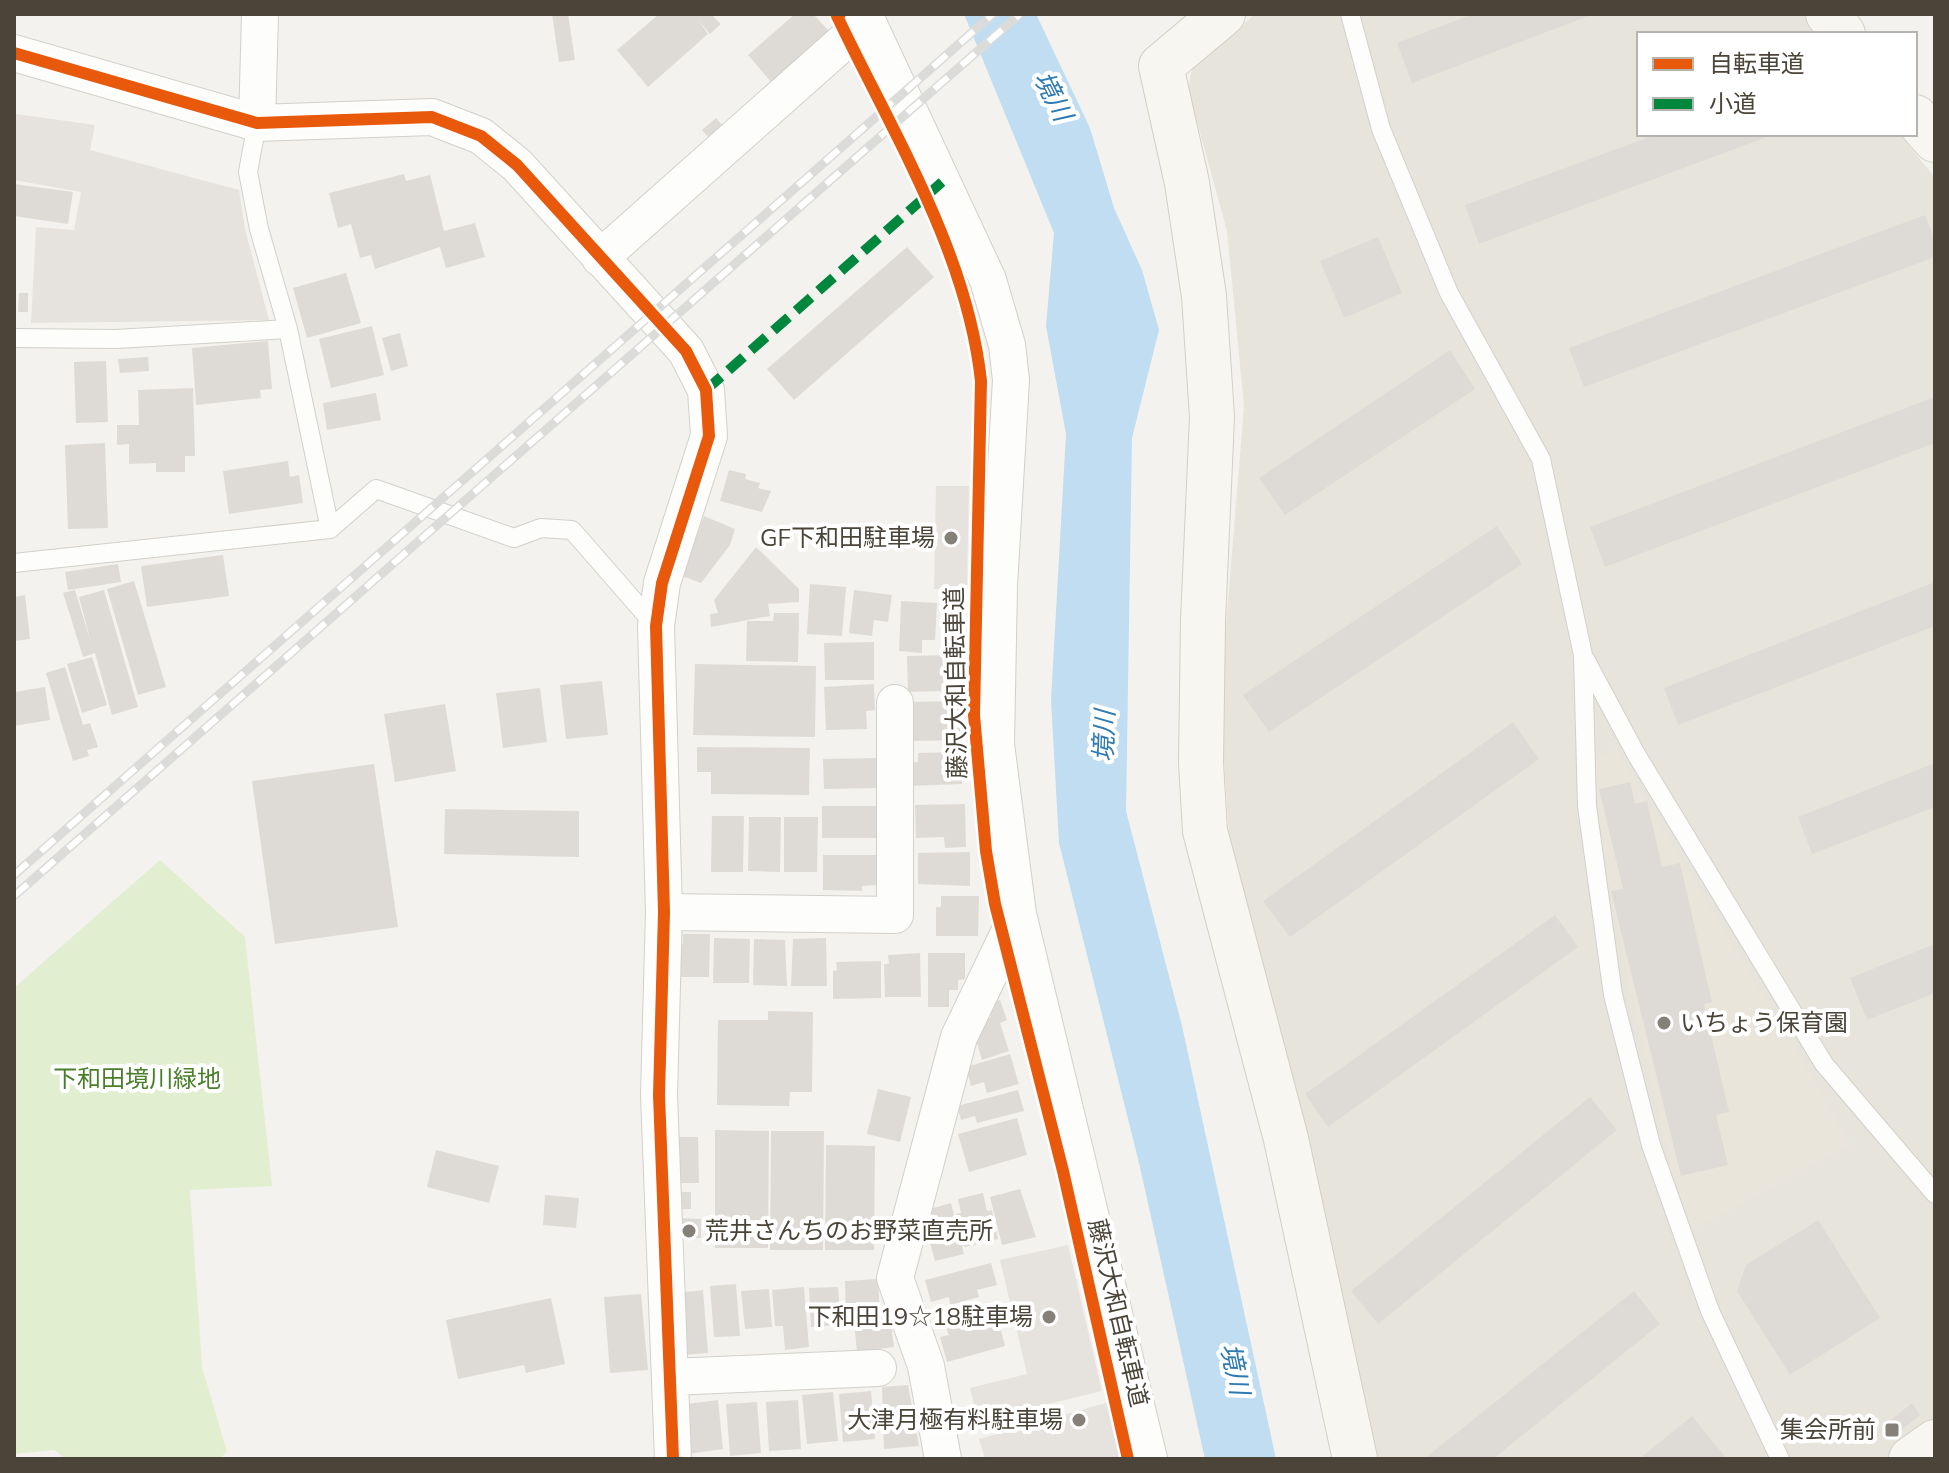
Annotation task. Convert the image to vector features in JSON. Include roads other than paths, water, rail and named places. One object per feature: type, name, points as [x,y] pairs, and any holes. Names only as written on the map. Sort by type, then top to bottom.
[{"type":"street","points":[[257,123],[260,14]]},
{"type":"street","points":[[1223,14],[1161,66],[1187,183],[1202,282],[1212,417],[1203,621],[1201,763],[1205,831],[1286,1139],[1355,1459]]},
{"type":"street","points":[[1828,14],[1842,32]]},
{"type":"street","points":[[600,258],[866,18],[988,280],[1007,345],[1011,380],[999,586],[996,744],[1018,914],[1149,1459]]},
{"type":"street","points":[[14,53],[257,123],[432,117],[481,136],[517,165],[686,351],[706,390],[709,436],[662,583],[656,626],[664,912],[659,1095],[673,1459]]},
{"type":"street","points":[[1917,119],[1935,140]]},
{"type":"street","points":[[664,912],[895,915],[895,703]]},
{"type":"street","points":[[943,1459],[926,1366],[895,1278],[959,1037],[1018,914]]},
{"type":"street","points":[[671,1377],[878,1368]]},
{"type":"street","points":[[1911,1459],[1935,1442]]},
{"type":"lane","points":[[1350,14],[1381,129],[1449,293],[1541,459],[1583,655],[1587,806],[1613,995],[1651,1145],[1705,1297],[1780,1459]]},
{"type":"lane","points":[[257,123],[248,172],[259,229],[288,329],[330,529]]},
{"type":"lane","points":[[14,338],[116,339],[288,329]]},
{"type":"lane","points":[[14,563],[330,529],[376,489],[514,538],[541,528],[572,530],[656,626]]},
{"type":"lane","points":[[1583,655],[1636,754],[1824,1064],[1935,1194]]},
{"type":"water","name":"境川","points":[[964,14],[1036,14],[1090,128],[1114,208],[1142,270],[1159,330],[1132,438],[1126,811],[1182,1026],[1276,1459],[1205,1459],[1139,1163],[1059,843],[1051,700],[1066,434],[1046,326],[1054,233]]},
{"type":"railway","points":[[14,875],[993,14]]},
{"type":"railway","points":[[14,896],[1020,14]]},
{"type":"place","name":"GF下和田駐車場","points":[[951,538]]},
{"type":"place","name":"いちょう保育園","points":[[1664,1023]]},
{"type":"place","name":"荒井さんちのお野菜直売所","points":[[689,1231]]},
{"type":"place","name":"下和田19☆18駐車場","points":[[1049,1317]]},
{"type":"place","name":"大津月極有料駐車場","points":[[1079,1420]]},
{"type":"place","name":"集会所前","points":[[1892,1430]]},
{"type":"park label","name":"下和田境川緑地","points":[[137,1079]]}]
